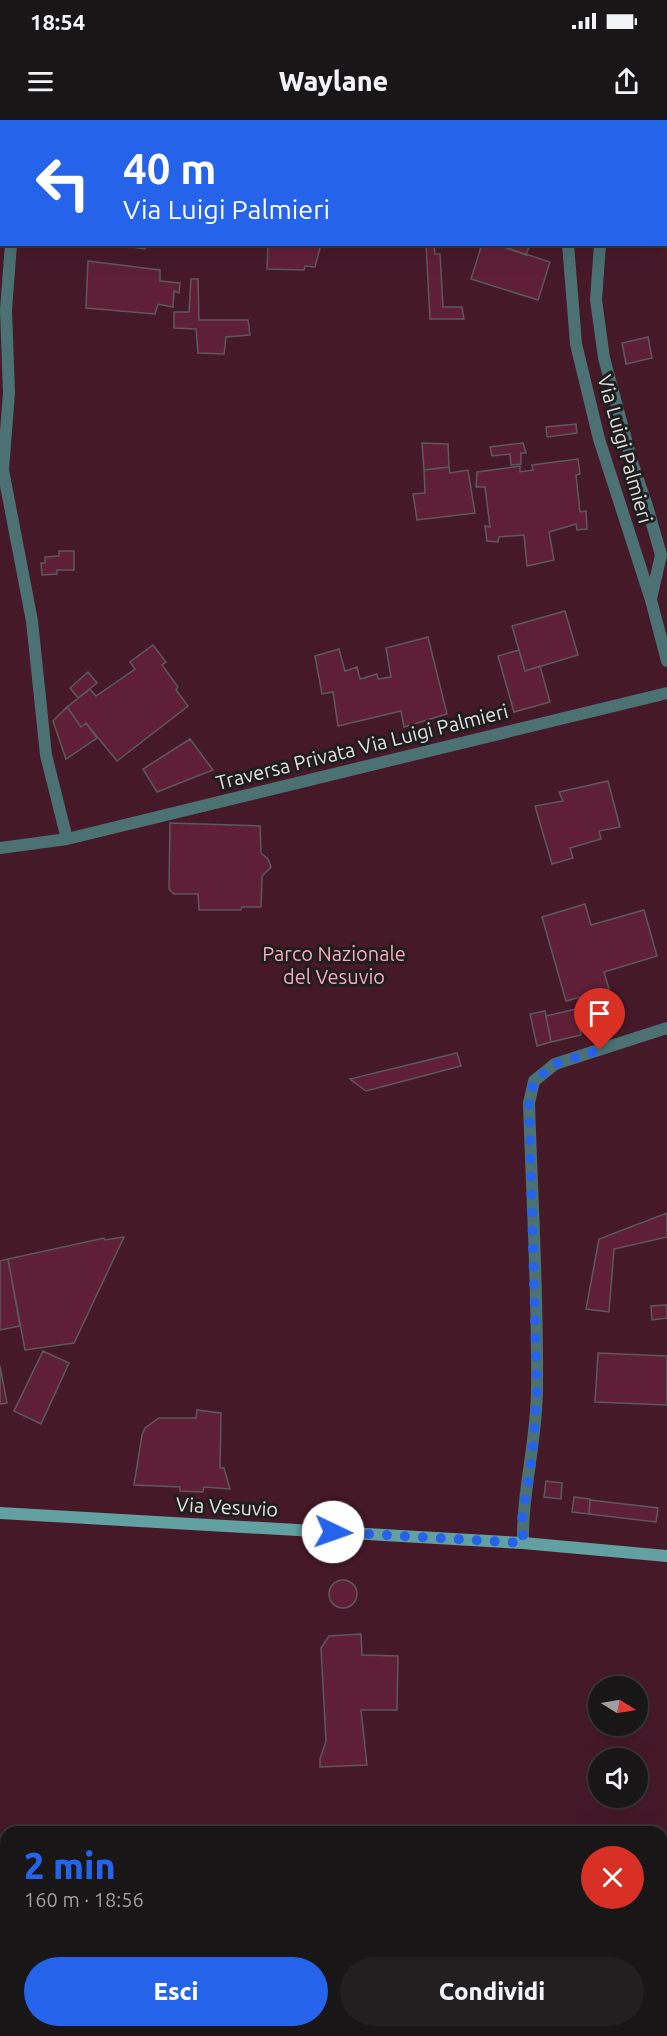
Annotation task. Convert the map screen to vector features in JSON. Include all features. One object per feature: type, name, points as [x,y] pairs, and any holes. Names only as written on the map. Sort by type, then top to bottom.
[{"type":"street","points":[[11,246],[6,310],[9,393],[1,470],[32,621],[46,755],[67,839]]},
{"type":"street","name":"Via Luigi Palmieri","points":[[568,246],[576,344],[599,439],[651,600],[667,661]]},
{"type":"street","points":[[600,246],[596,300],[604,358],[632,462],[661,555],[651,600]]},
{"type":"street","name":"Traversa Privata Via Luigi Palmieri","points":[[0,848],[67,839],[667,693]]},
{"type":"street","points":[[523,1543],[522,1518],[532,1458],[537,1390],[529,1103],[534,1081],[555,1064],[667,1028]]},
{"type":"street","name":"Via Vesuvio","points":[[0,1513],[523,1543],[667,1556]]},
{"type":"green space","name":"Parco Nazionale del Vesuvio","points":[[0,246],[667,246],[667,1826],[0,1826]]},
{"type":"building","points":[[123,246],[145,246],[145,249]]},
{"type":"building","points":[[268,246],[320,246],[315,267],[305,266],[304,270],[267,269]]},
{"type":"building","points":[[426,246],[434,246],[435,254],[440,254],[443,307],[462,307],[464,319],[430,319]]},
{"type":"building","points":[[481,246],[501,246],[550,262],[538,300],[471,279]]},
{"type":"building","points":[[501,246],[529,246],[526,255]]},
{"type":"building","points":[[88,261],[160,270],[160,281],[180,283],[179,293],[174,291],[173,307],[158,304],[155,314],[86,308]]},
{"type":"building","points":[[191,279],[198,279],[199,320],[248,320],[250,335],[226,337],[224,354],[198,353],[196,329],[174,328],[174,312],[189,312]]},
{"type":"building","points":[[648,337],[652,358],[626,364],[622,343]]},
{"type":"building","points":[[576,424],[577,433],[547,437],[546,427]]},
{"type":"building","points":[[422,443],[448,444],[449,467],[424,470]]},
{"type":"building","points":[[523,443],[526,453],[521,453],[521,464],[511,465],[510,454],[492,456],[490,447]]},
{"type":"building","points":[[578,459],[580,474],[576,475],[580,512],[586,511],[587,529],[577,530],[576,524],[549,532],[554,560],[527,566],[524,535],[499,537],[498,542],[487,541],[485,526],[490,527],[485,487],[476,487],[477,472],[520,466],[520,472],[533,470],[532,465]]},
{"type":"building","points":[[449,467],[450,473],[468,470],[475,513],[417,520],[413,494],[425,493],[424,470]]},
{"type":"building","points":[[59,551],[74,551],[74,570],[57,570],[57,574],[42,575],[41,563],[45,563],[45,557],[59,556]]},
{"type":"building","points":[[565,611],[578,655],[525,671],[512,626]]},
{"type":"building","points":[[428,637],[447,714],[404,727],[401,711],[338,726],[333,692],[322,694],[315,656],[339,649],[345,671],[357,667],[360,679],[377,674],[378,679],[391,677],[386,648]]},
{"type":"building","points":[[153,645],[166,662],[162,665],[188,706],[117,761],[86,723],[81,727],[67,707],[90,689],[96,696],[135,669],[130,662]]},
{"type":"building","points":[[519,650],[525,671],[540,666],[550,702],[514,712],[498,656]]},
{"type":"building","points":[[88,672],[97,683],[78,698],[70,688]]},
{"type":"building","points":[[67,707],[81,727],[86,723],[97,738],[66,759],[53,721]]},
{"type":"building","points":[[190,739],[213,770],[157,792],[143,769]]},
{"type":"building","points":[[608,781],[620,827],[599,831],[601,839],[570,848],[573,858],[552,864],[535,806],[563,801],[559,792]]},
{"type":"building","points":[[170,823],[260,826],[261,853],[268,859],[271,867],[262,876],[261,907],[242,907],[241,910],[199,910],[198,894],[174,894],[169,889]]},
{"type":"building","points":[[585,904],[591,925],[644,910],[657,956],[604,972],[609,989],[566,1001],[542,917]]},
{"type":"building","points":[[576,1009],[581,1035],[551,1042],[546,1016]]},
{"type":"building","points":[[545,1011],[551,1042],[537,1046],[530,1014]]},
{"type":"building","points":[[457,1053],[461,1066],[366,1091],[350,1079]]},
{"type":"building","points":[[667,1213],[667,1237],[614,1249],[609,1312],[586,1309],[599,1239]]},
{"type":"building","points":[[124,1237],[74,1343],[25,1350],[8,1259],[104,1238],[105,1240]]},
{"type":"building","points":[[8,1259],[20,1326],[0,1330],[0,1261]]},
{"type":"building","points":[[667,1305],[667,1318],[652,1320],[651,1306]]},
{"type":"building","points":[[43,1351],[69,1363],[41,1424],[14,1411]]},
{"type":"building","points":[[598,1353],[667,1356],[667,1405],[595,1402]]},
{"type":"building","points":[[0,1366],[7,1403],[0,1404]]},
{"type":"building","points":[[197,1410],[221,1413],[220,1468],[224,1468],[230,1489],[204,1487],[203,1492],[180,1491],[180,1487],[134,1485],[145,1428],[159,1418],[196,1418]]},
{"type":"building","points":[[546,1481],[562,1483],[561,1499],[544,1497]]},
{"type":"building","points":[[574,1497],[590,1499],[589,1514],[572,1512]]},
{"type":"building","points":[[590,1500],[658,1508],[656,1522],[589,1514]]},
{"type":"building","points":[[343,1580],[353,1584],[357,1594],[353,1604],[343,1608],[333,1604],[329,1594],[333,1584]]},
{"type":"building","points":[[361,1634],[362,1655],[398,1656],[397,1710],[361,1710],[367,1765],[320,1767],[326,1741],[321,1648],[329,1636]]},
{"type":"route","points":[[333,1532],[523,1543],[522,1518],[532,1458],[537,1390],[529,1103],[534,1081],[555,1064],[600,1050]]}]
